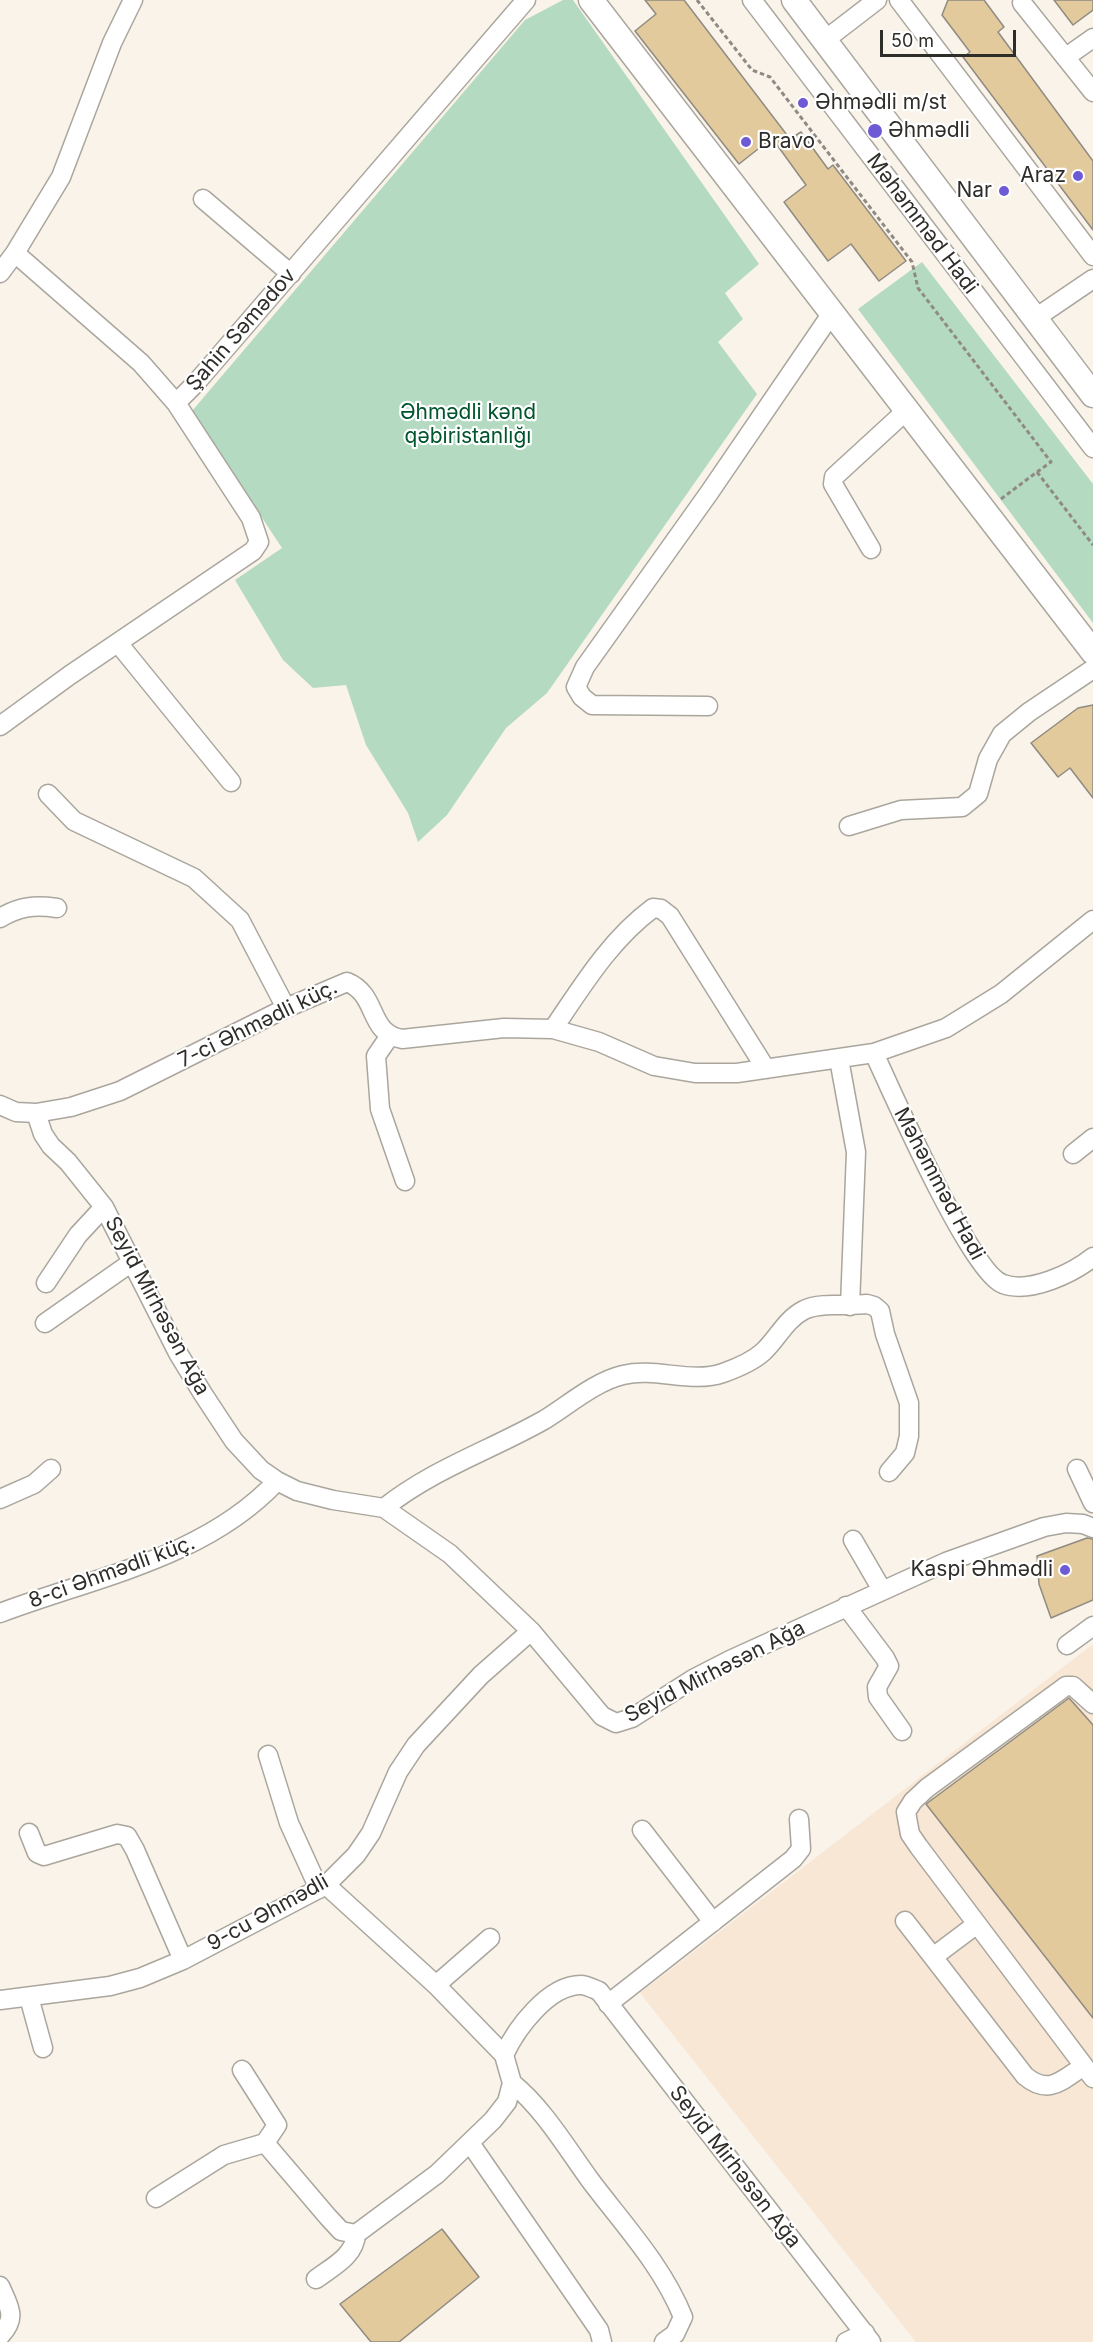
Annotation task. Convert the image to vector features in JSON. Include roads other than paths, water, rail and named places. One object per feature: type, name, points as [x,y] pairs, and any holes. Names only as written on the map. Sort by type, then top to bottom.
[{"type":"main road","points":[[591,0],[1093,652]]},
{"type":"main road","points":[[794,0],[1093,395]]},
{"type":"street","points":[[0,273],[15,253],[61,177],[112,43],[133,0]]},
{"type":"street","name":"Şahin Səmədov","points":[[0,726],[253,551],[259,542],[251,518],[176,403],[291,274],[526,0]]},
{"type":"street","name":"Məhəmməd Hadi","points":[[752,0],[1093,448]]},
{"type":"street","points":[[825,40],[877,0]]},
{"type":"street","points":[[898,0],[1093,256]]},
{"type":"street","points":[[1022,3],[1093,92]]},
{"type":"street","points":[[1066,57],[1093,38]]},
{"type":"street","points":[[204,199],[291,274]]},
{"type":"street","points":[[15,253],[141,363],[176,403]]},
{"type":"street","points":[[1034,319],[1093,279]]},
{"type":"street","points":[[708,706],[592,705],[582,697],[576,687],[585,667],[709,493],[832,313]]},
{"type":"street","points":[[870,549],[833,484],[834,477],[907,410]]},
{"type":"street","points":[[118,643],[231,783]]},
{"type":"street","points":[[849,826],[901,810],[962,807],[978,794],[988,759],[1002,734],[1029,712],[1093,669]]},
{"type":"street","points":[[48,794],[74,821],[194,878],[240,920],[286,1008]]},
{"type":"street","points":[[0,918],[18,908],[36,905],[57,908]]},
{"type":"street","points":[[553,1029],[606,953],[632,924],[654,908],[661,909],[670,916],[766,1069]]},
{"type":"street","points":[[405,1180],[380,1109],[376,1056],[389,1037],[402,1039],[504,1028],[553,1029],[599,1042],[654,1066],[695,1073],[737,1073],[839,1059],[874,1053],[946,1028],[1001,994],[1093,920]]},
{"type":"street","name":"7-ci Əhmədli küç.","points":[[36,1113],[71,1107],[120,1090],[286,1008],[347,982],[364,992],[383,1031],[389,1037]]},
{"type":"street","name":"Məhəmməd Hadi","points":[[874,1053],[914,1140],[971,1249],[986,1271],[1003,1284],[1022,1286],[1059,1278],[1093,1257]]},
{"type":"street","points":[[839,1059],[856,1152],[850,1305]]},
{"type":"street","points":[[0,1105],[16,1112],[36,1113]]},
{"type":"street","name":"Seyid Mirhəsən Ağa","points":[[36,1113],[42,1134],[104,1207],[178,1353],[234,1441],[261,1470],[297,1491],[333,1500],[384,1508],[450,1554],[531,1631],[602,1716],[616,1723],[632,1718],[693,1678],[946,1562],[1044,1527],[1066,1523],[1083,1524],[1093,1528]]},
{"type":"street","points":[[1073,1154],[1093,1138]]},
{"type":"street","points":[[46,1283],[78,1235],[104,1207]]},
{"type":"street","points":[[45,1323],[132,1262]]},
{"type":"street","points":[[384,1508],[405,1491],[461,1460],[542,1421],[593,1389],[622,1375],[654,1372],[704,1377],[721,1374],[748,1362],[763,1352],[792,1319],[805,1309],[816,1306],[867,1304],[880,1311],[885,1334],[909,1403],[909,1436],[905,1453],[889,1472]]},
{"type":"street","points":[[0,1500],[34,1484],[51,1468]]},
{"type":"street","points":[[1077,1469],[1093,1503]]},
{"type":"street","name":"8-ci Əhmədli küç.","points":[[0,1613],[182,1549],[227,1525],[260,1499],[277,1481]]},
{"type":"street","points":[[853,1540],[882,1590]]},
{"type":"street","points":[[846,1606],[889,1666],[877,1687],[878,1697],[902,1731]]},
{"type":"street","points":[[1067,1645],[1093,1626]]},
{"type":"street","name":"9-cu Əhmədli","points":[[0,2000],[110,1986],[140,1978],[183,1960],[322,1887],[356,1855],[371,1833],[398,1772],[416,1745],[481,1675],[531,1631]]},
{"type":"street","points":[[905,1921],[1025,2076],[1035,2084],[1054,2086],[1088,2072],[910,1834],[906,1812],[913,1801],[927,1788],[1066,1686],[1073,1686],[1093,1704]]},
{"type":"street","points":[[268,1755],[289,1822],[322,1887],[436,1985],[504,2055],[512,2083],[507,2102],[470,2143],[437,2174],[356,2234]]},
{"type":"street","points":[[504,2055],[513,2037],[531,2012],[561,1990],[581,1984],[604,1997],[713,1922],[793,1859],[801,1849],[799,1819]]},
{"type":"street","points":[[642,1830],[713,1922]]},
{"type":"street","points":[[29,1833],[37,1853],[44,1856],[117,1834],[127,1836],[183,1960]]},
{"type":"street","points":[[933,1957],[977,1924]]},
{"type":"street","points":[[436,1985],[490,1938]]},
{"type":"street","points":[[29,1997],[44,2048]]},
{"type":"street","name":"Seyid Mirhəsən Ağa","points":[[604,1997],[868,2338]]},
{"type":"street","points":[[156,2198],[224,2155],[265,2143],[277,2125],[242,2070]]},
{"type":"street","points":[[512,2083],[524,2092],[657,2268],[683,2317],[675,2334],[664,2342]]},
{"type":"street","points":[[265,2143],[334,2224],[341,2230],[356,2234]]},
{"type":"street","points":[[470,2143],[599,2330],[602,2342]]},
{"type":"street","points":[[316,2279],[349,2254],[356,2243],[356,2234]]},
{"type":"street","points":[[0,2286],[11,2312],[9,2326],[0,2336]]},
{"type":"street","points":[[846,2342],[868,2338]]},
{"type":"place","name":"Əhmədli m/st","points":[[803,103]]},
{"type":"place","name":"Əhmədli","points":[[875,131]]},
{"type":"place","name":"Bravo","points":[[746,142]]},
{"type":"place","name":"Araz","points":[[1078,176]]},
{"type":"place","name":"Nar","points":[[1004,191]]},
{"type":"place","name":"Kaspi Əhmədli","points":[[1065,1570]]},
{"type":"park label","name":"Əhmədli kənd qəbiristanlığı","points":[[468,425]]}]
